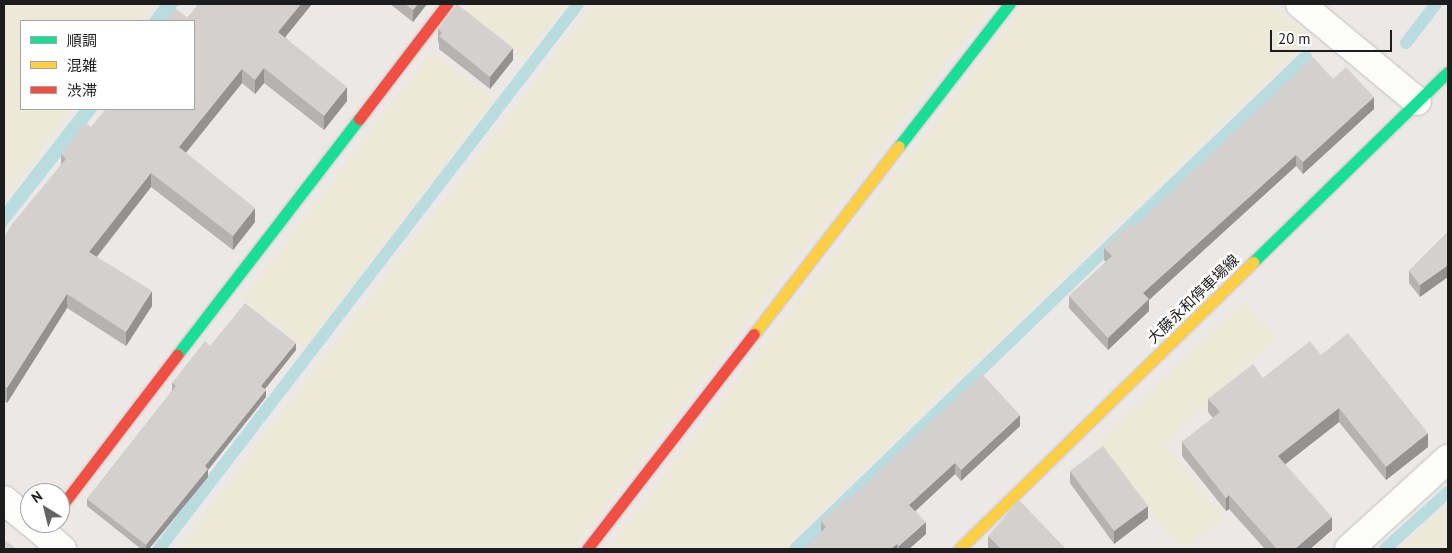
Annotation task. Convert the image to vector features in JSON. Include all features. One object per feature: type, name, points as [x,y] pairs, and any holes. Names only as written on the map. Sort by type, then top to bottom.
[{"type":"street","points":[[70,495],[447,4]]},
{"type":"street","points":[[587,549],[1009,4]]},
{"type":"street","points":[[1300,4],[1417,101]]},
{"type":"street","name":"大藤永和停車場線","points":[[959,549],[1448,72]]},
{"type":"street","points":[[1349,549],[1448,459]]},
{"type":"street","points":[[4,500],[20,512]]},
{"type":"street","points":[[46,533],[62,549]]},
{"type":"shaded area","points":[[4,4],[153,4],[141,20],[20,20],[20,110],[72,110],[4,200]]},
{"type":"shaded area","points":[[468,4],[567,4],[523,61],[460,14]]},
{"type":"shaded area","points":[[593,4],[993,4],[573,549],[177,549]]},
{"type":"shaded area","points":[[1024,4],[1269,4],[1313,36],[783,549],[607,549]]},
{"type":"shaded area","points":[[431,51],[495,99],[305,348],[242,299]]},
{"type":"shaded area","points":[[1242,301],[1279,337],[1166,443],[1225,520],[1185,549],[1179,549],[1096,445]]},
{"type":"shaded area","points":[[1448,503],[1448,549],[1397,549]]},
{"type":"water","points":[[161,4],[179,4],[167,20],[149,20]]},
{"type":"water","points":[[79,110],[97,110],[4,229],[4,207]]},
{"type":"building","points":[[199,4],[301,4],[278,32],[347,87],[324,116],[264,68],[255,80],[242,69],[179,147],[255,208],[233,236],[151,173],[89,252],[152,291],[126,332],[67,294],[7,388],[4,386],[4,237],[12,224],[66,159],[61,154],[85,123],[91,127],[105,110],[195,110],[195,20],[166,20],[175,8],[188,18]]},
{"type":"building","points":[[405,4],[418,4],[413,10]]},
{"type":"building","points":[[457,4],[513,48],[490,77],[439,36],[442,33],[438,29]]},
{"type":"building","points":[[1313,57],[1333,79],[1346,67],[1374,97],[1303,162],[1296,155],[1143,293],[1149,299],[1108,338],[1069,296],[1112,256],[1104,248],[1130,224],[1134,227]]},
{"type":"building","points":[[1448,232],[1448,265],[1420,285],[1409,271]]},
{"type":"building","points":[[245,303],[296,343],[261,386],[266,390],[205,466],[208,469],[146,545],[87,499],[176,386],[172,383],[205,341],[210,346]]},
{"type":"building","points":[[1348,333],[1428,433],[1386,467],[1339,408],[1278,456],[1332,517],[1295,549],[1277,549],[1229,495],[1226,498],[1182,442],[1220,412],[1208,399],[1253,364],[1263,378],[1310,341],[1321,355]]},
{"type":"building","points":[[982,374],[1020,415],[961,470],[955,463],[909,505],[926,522],[899,546],[897,544],[891,549],[803,549],[826,527],[821,521],[846,498],[848,500]]},
{"type":"building","points":[[1103,446],[1148,506],[1114,531],[1070,471]]},
{"type":"building","points":[[1019,500],[1066,549],[1001,549],[988,536]]},
{"type":"building","points":[[4,540],[17,549],[4,549]]},
{"type":"waterway","points":[[159,549],[578,4]]},
{"type":"waterway","points":[[1406,43],[1436,4]]},
{"type":"waterway","points":[[795,549],[1306,56]]},
{"type":"waterway","points":[[1385,549],[1448,492]]},
{"type":"traffic: fast","points":[[899,146],[1009,4]]},
{"type":"traffic: fast","points":[[1253,262],[1448,72]]},
{"type":"traffic: fast","points":[[177,355],[359,119]]},
{"type":"traffic: slow","points":[[754,334],[899,146]]},
{"type":"traffic: slow","points":[[959,549],[1253,262]]},
{"type":"traffic: jam","points":[[359,119],[447,4]]},
{"type":"traffic: jam","points":[[587,549],[754,334]]},
{"type":"traffic: jam","points":[[70,495],[177,355]]}]
